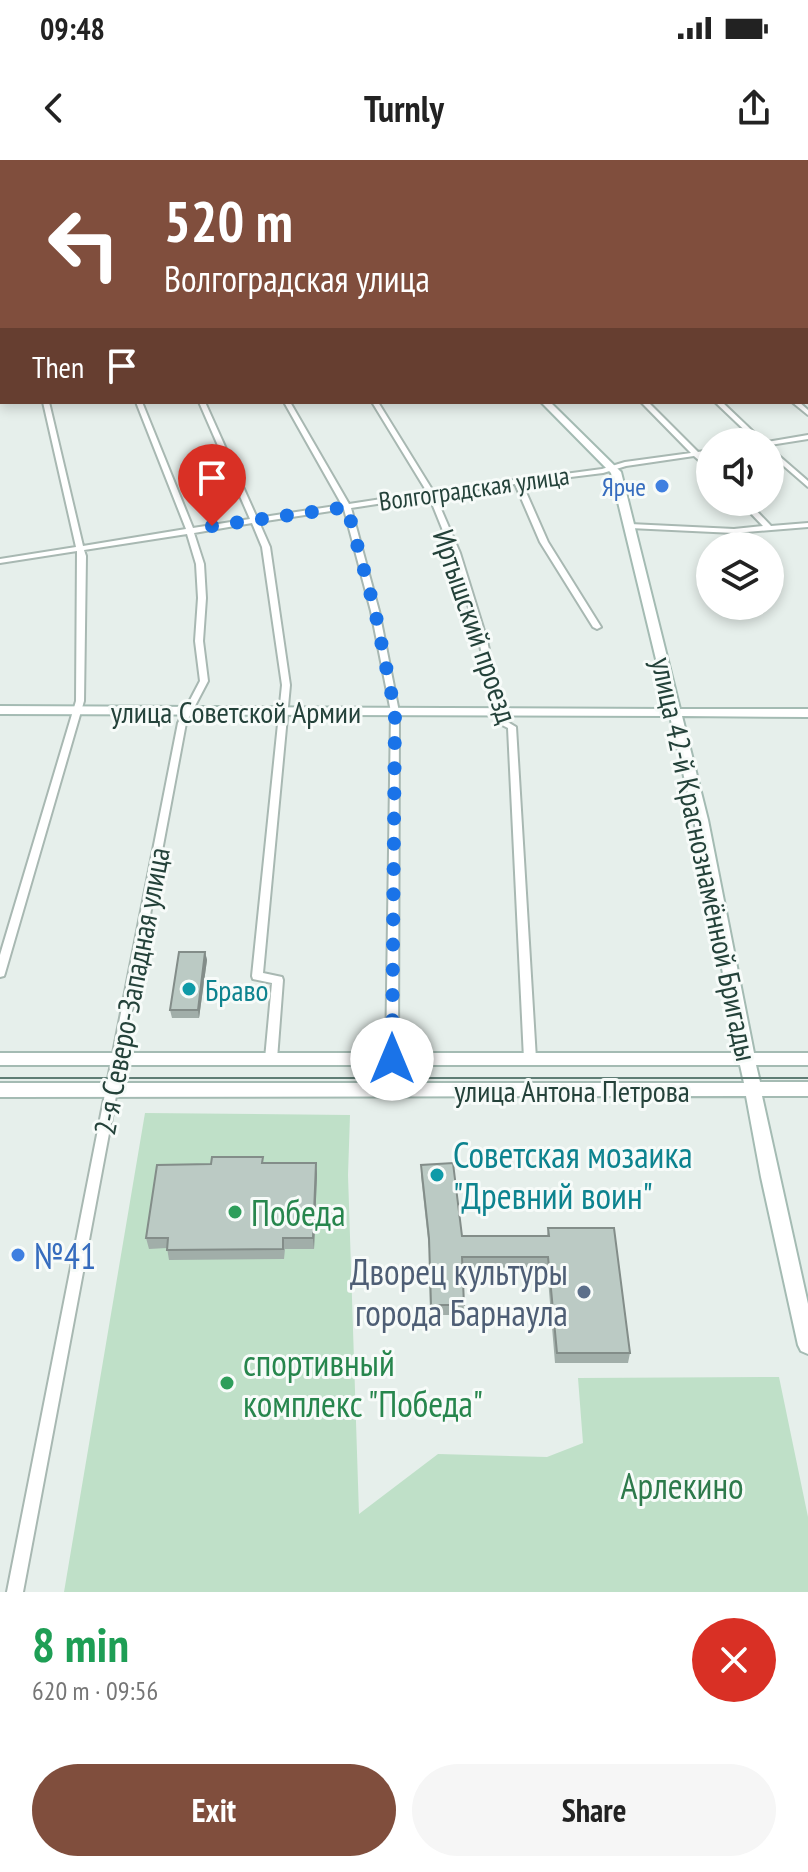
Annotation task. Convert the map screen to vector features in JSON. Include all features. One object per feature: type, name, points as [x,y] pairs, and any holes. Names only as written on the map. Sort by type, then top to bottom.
[{"type":"street","points":[[0,973],[77,710],[83,627],[81,548],[46,404]]},
{"type":"street","name":"2-я Северо-Западная улица","points":[[15,1592],[182,723],[204,681],[199,641],[202,598],[200,564],[190,530],[140,404]]},
{"type":"street","points":[[203,404],[266,547],[286,685],[268,838],[257,976],[278,980],[271,1059]]},
{"type":"street","points":[[288,404],[347,507],[375,611],[395,712],[392,1059]]},
{"type":"street","name":"Иртышский проезд","points":[[376,404],[431,493],[456,553],[482,637],[502,723],[512,727],[530,1059]]},
{"type":"street","points":[[547,404],[614,467]]},
{"type":"street","points":[[646,404],[695,454]]},
{"type":"street","points":[[720,404],[746,428]]},
{"type":"street","points":[[784,441],[808,437]]},
{"type":"street","name":"Волгоградская улица","points":[[0,561],[517,480],[603,471],[695,454]]},
{"type":"street","points":[[784,463],[808,485]]},
{"type":"street","name":"улица 42-й Краснознамённой Бригады","points":[[614,467],[676,713],[716,892],[770,1177],[808,1345]]},
{"type":"street","points":[[517,480],[544,542],[597,627]]},
{"type":"street","points":[[757,516],[769,528]]},
{"type":"street","points":[[630,526],[734,531],[808,525]]},
{"type":"street","name":"улица Советской Армии","points":[[0,710],[808,713]]},
{"type":"street","name":"улица Антона Петрова","points":[[0,1059],[808,1059]]},
{"type":"street","name":"улица Антона Петрова","points":[[0,1090],[808,1089]]},
{"type":"green space","name":"Арлекино","points":[[145,1113],[350,1115],[348,1175],[359,1514],[438,1454],[547,1457],[583,1443],[578,1378],[779,1377],[808,1517],[808,1592],[64,1592]]},
{"type":"building","name":"Браво","points":[[179,952],[205,952],[198,1010],[170,1010]]},
{"type":"building","name":"Победа","points":[[212,1157],[263,1157],[262,1163],[316,1163],[313,1238],[283,1238],[283,1249],[167,1250],[168,1238],[146,1238],[157,1165],[211,1164]]},
{"type":"building","name":"Дворец культуры города Барнаула","points":[[453,1163],[462,1236],[549,1236],[548,1228],[614,1228],[630,1353],[557,1353],[548,1257],[462,1257],[464,1305],[431,1305],[429,1238],[421,1165]]},
{"type":"tram line","points":[[0,1078],[808,1078]]},
{"type":"place","name":"Ярче","points":[[662,486]]},
{"type":"place","name":"Браво","points":[[189,989]]},
{"type":"place","name":"Советская мозаика \"Древний воин\"","points":[[437,1175]]},
{"type":"place","name":"Победа","points":[[235,1212]]},
{"type":"place","name":"№41","points":[[18,1255]]},
{"type":"place","name":"Дворец культуры города Барнаула","points":[[584,1292]]},
{"type":"place","name":"спортивный комплекс \"Победа\"","points":[[227,1383]]},
{"type":"route","points":[[212,526],[347,507],[375,611],[395,712],[392,1059]]}]
